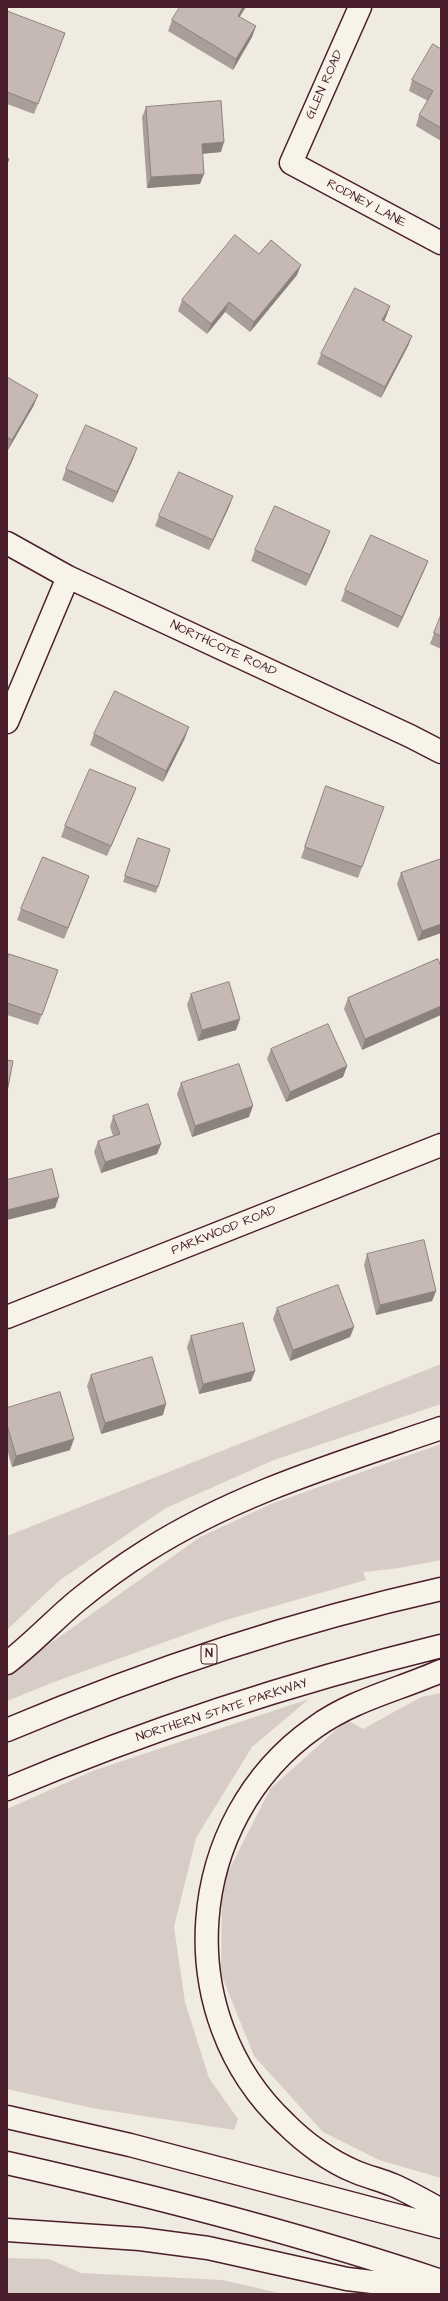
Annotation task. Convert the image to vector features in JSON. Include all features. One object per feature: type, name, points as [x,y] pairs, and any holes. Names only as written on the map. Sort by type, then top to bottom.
[{"type":"main road","name":"GLEN ROAD","points":[[291,163],[360,7]]},
{"type":"main road","name":"RODNEY LANE","points":[[291,163],[441,244]]},
{"type":"main road","name":"NORTHCOTE ROAD","points":[[7,543],[68,577],[410,736],[441,752]]},
{"type":"main road","points":[[7,722],[68,577]]},
{"type":"main road","name":"PARKWOOD ROAD","points":[[7,1317],[441,1145]]},
{"type":"main road","points":[[7,1663],[77,1601],[105,1579],[182,1529],[255,1494],[300,1476],[441,1428]]},
{"type":"main road","name":"N","points":[[7,1730],[180,1663],[322,1620],[441,1589]]},
{"type":"main road","name":"NORTHERN STATE PARKWAY","points":[[7,1789],[53,1770],[203,1716],[342,1672],[441,1646]]},
{"type":"main road","points":[[441,1671],[412,1684],[362,1701],[338,1712],[313,1728],[276,1761],[240,1807],[227,1834],[218,1859],[206,1915],[207,1969],[212,1993],[230,2047],[245,2075],[264,2101],[286,2124],[310,2144],[355,2172],[392,2184],[441,2210]]},
{"type":"main road","points":[[7,2117],[130,2145],[441,2227]]},
{"type":"main road","points":[[7,2163],[248,2221],[356,2252],[441,2281]]},
{"type":"main road","points":[[7,2230],[117,2237],[208,2248],[347,2280],[441,2290]]},
{"type":"shaded area","points":[[441,1364],[441,1404],[274,1460],[166,1508],[60,1580],[7,1630],[7,1536]]},
{"type":"shaded area","points":[[441,1444],[441,1560],[399,1568],[363,1572],[366,1580],[226,1620],[54,1682],[7,1701],[7,1674],[200,1537],[271,1504]]},
{"type":"shaded area","points":[[441,1693],[441,2178],[379,2160],[323,2132],[254,2056],[221,1974],[222,1884],[270,1789],[347,1720],[363,1729],[421,1697]]},
{"type":"shaded area","points":[[309,1699],[252,1747],[196,1838],[174,1927],[185,2002],[209,2078],[238,2119],[234,2130],[92,2108],[7,2089],[7,1809],[95,1770]]},
{"type":"shaded area","points":[[7,2258],[49,2259],[81,2273],[223,2280],[283,2294],[7,2294]]},
{"type":"building","points":[[180,7],[243,7],[238,16],[256,26],[236,59],[172,20]]},
{"type":"building","points":[[7,11],[65,33],[38,104],[7,92]]},
{"type":"building","points":[[433,44],[441,49],[441,128],[419,115],[433,91],[412,80]]},
{"type":"building","points":[[221,101],[224,142],[202,144],[204,174],[151,177],[146,107]]},
{"type":"building","points":[[235,235],[259,254],[271,240],[301,265],[254,322],[229,302],[211,324],[182,300]]},
{"type":"building","points":[[355,288],[390,306],[382,320],[412,336],[385,387],[321,354]]},
{"type":"building","points":[[7,377],[38,395],[12,440],[7,437]]},
{"type":"building","points":[[86,425],[137,448],[117,492],[66,469]]},
{"type":"building","points":[[179,472],[233,496],[213,540],[159,516]]},
{"type":"building","points":[[275,506],[330,531],[310,575],[255,550]]},
{"type":"building","points":[[371,535],[428,561],[402,617],[345,590]]},
{"type":"building","points":[[441,615],[441,636],[434,633]]},
{"type":"building","points":[[115,691],[189,727],[166,771],[94,734]]},
{"type":"building","points":[[90,769],[136,788],[111,846],[65,826]]},
{"type":"building","points":[[326,786],[384,807],[362,867],[305,847]]},
{"type":"building","points":[[138,838],[170,849],[158,887],[125,876]]},
{"type":"building","points":[[43,857],[89,876],[68,928],[21,909]]},
{"type":"building","points":[[441,859],[441,924],[422,931],[401,873]]},
{"type":"building","points":[[9,954],[58,970],[42,1015],[7,1003],[7,960]]},
{"type":"building","points":[[438,959],[441,967],[441,1006],[365,1039],[348,998]]},
{"type":"building","points":[[229,982],[240,1019],[202,1030],[191,994]]},
{"type":"building","points":[[328,1024],[347,1066],[290,1092],[271,1049]]},
{"type":"building","points":[[7,1060],[13,1061],[7,1092]]},
{"type":"building","points":[[239,1064],[253,1106],[195,1126],[181,1083]]},
{"type":"building","points":[[148,1104],[161,1144],[105,1162],[98,1141],[120,1134],[113,1116]]},
{"type":"building","points":[[52,1169],[59,1197],[7,1210],[7,1180]]},
{"type":"building","points":[[424,1240],[436,1291],[380,1305],[367,1254]]},
{"type":"building","points":[[338,1285],[354,1327],[293,1350],[277,1308]]},
{"type":"building","points":[[243,1323],[255,1371],[203,1384],[191,1336]]},
{"type":"building","points":[[152,1357],[166,1404],[105,1423],[91,1375]]},
{"type":"building","points":[[60,1392],[74,1439],[16,1456],[7,1425],[7,1408]]}]
